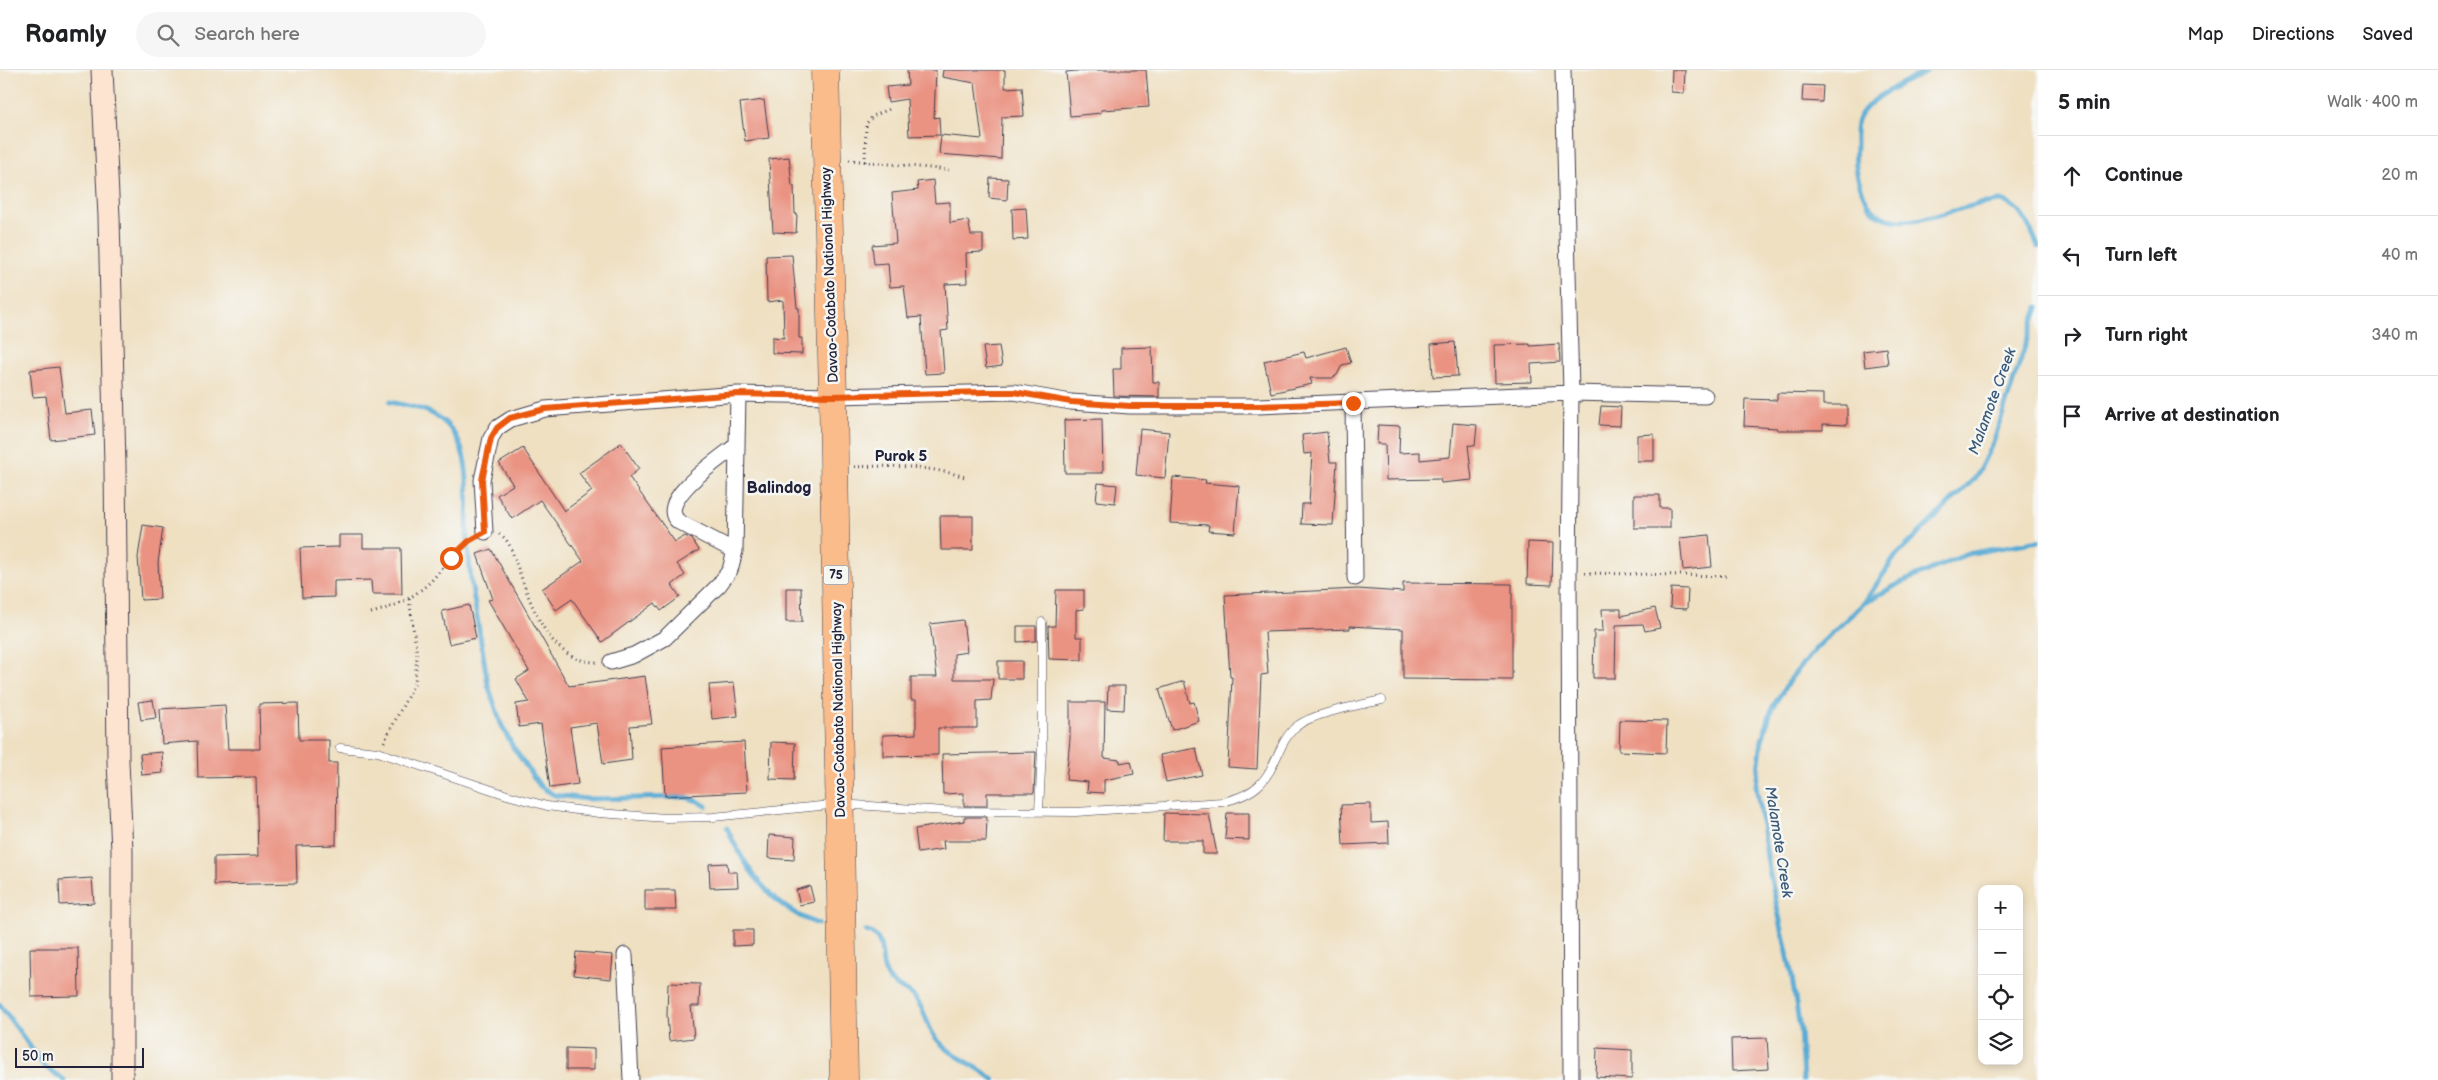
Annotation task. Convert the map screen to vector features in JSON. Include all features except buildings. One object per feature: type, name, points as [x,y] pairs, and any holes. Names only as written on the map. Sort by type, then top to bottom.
[{"type":"highway","name":"Davao-Cotabato National Highway","points":[[824,70],[833,396],[844,1080]]},
{"type":"street","points":[[102,70],[109,217],[115,465],[118,761],[122,851],[122,1080]]},
{"type":"street","points":[[1563,70],[1571,393],[1571,1080]]},
{"type":"street","points":[[485,532],[482,500],[484,460],[491,438],[497,428],[510,418],[545,409],[738,394],[833,396],[1014,392],[1071,402],[1130,406],[1258,406],[1571,393],[1705,396]]},
{"type":"street","points":[[611,662],[634,655],[665,638],[719,585],[730,570],[735,551],[738,394]]},
{"type":"street","points":[[1353,403],[1355,578]]},
{"type":"street","points":[[735,551],[679,522],[673,516],[672,509],[676,498],[685,488],[737,445]]},
{"type":"street","points":[[625,955],[631,1080]]},
{"type":"lane","points":[[1039,811],[1042,750],[1042,622]]},
{"type":"lane","points":[[340,748],[378,752],[506,796],[547,806],[599,813],[666,818],[713,817],[840,804],[945,811],[1100,812],[1222,802],[1235,799],[1250,792],[1262,783],[1290,732],[1299,724],[1337,711],[1382,700]]},
{"type":"path","points":[[865,162],[866,124],[873,116],[892,108]]},
{"type":"path","points":[[826,157],[948,170]]},
{"type":"path","points":[[834,468],[903,466],[947,471],[965,477]]},
{"type":"path","points":[[371,613],[391,608],[410,598],[433,578],[469,541],[485,532],[500,534],[509,543],[533,607],[543,626],[561,650],[572,658],[586,662],[611,662]]},
{"type":"path","points":[[1570,573],[1729,576]]},
{"type":"path","points":[[378,752],[415,682],[417,655],[410,598]]},
{"type":"waterway","name":"Malamote Creek","points":[[1929,70],[1879,97],[1870,104],[1858,120],[1856,126],[1856,167],[1865,198],[1875,212],[1887,219],[1903,221],[2001,201],[2014,207],[2025,219],[2038,247]]},
{"type":"waterway","name":"Malamote Creek","points":[[1803,1080],[1800,1030],[1791,971],[1769,870],[1756,785],[1762,740],[1772,708],[1791,678],[1817,647],[1864,603],[1895,557],[1976,477],[1994,440],[2038,307]]},
{"type":"waterway","points":[[390,402],[431,413],[446,423],[456,436],[466,468],[467,539]]},
{"type":"waterway","points":[[1866,602],[1900,583],[1967,554],[2038,541]]},
{"type":"waterway","points":[[468,547],[471,581],[488,685],[501,724],[513,747],[540,786],[554,795],[586,799],[685,797],[706,806]]},
{"type":"waterway","points":[[727,828],[743,858],[763,886],[788,908],[818,924]]},
{"type":"waterway","points":[[866,931],[878,939],[887,976],[892,983],[911,994],[917,1001],[923,1010],[928,1025],[939,1042],[953,1054],[994,1080]]},
{"type":"waterway","points":[[0,1005],[44,1066],[64,1080]]},
{"type":"district","name":"Purok 5","points":[[901,456]]},
{"type":"district","name":"Balindog","points":[[779,487]]},
{"type":"route","points":[[451,558],[476,535],[485,532],[482,500],[484,460],[491,438],[497,428],[510,418],[545,409],[738,394],[833,396],[986,392],[1037,394],[1071,402],[1096,405],[1258,406],[1353,403]]}]
